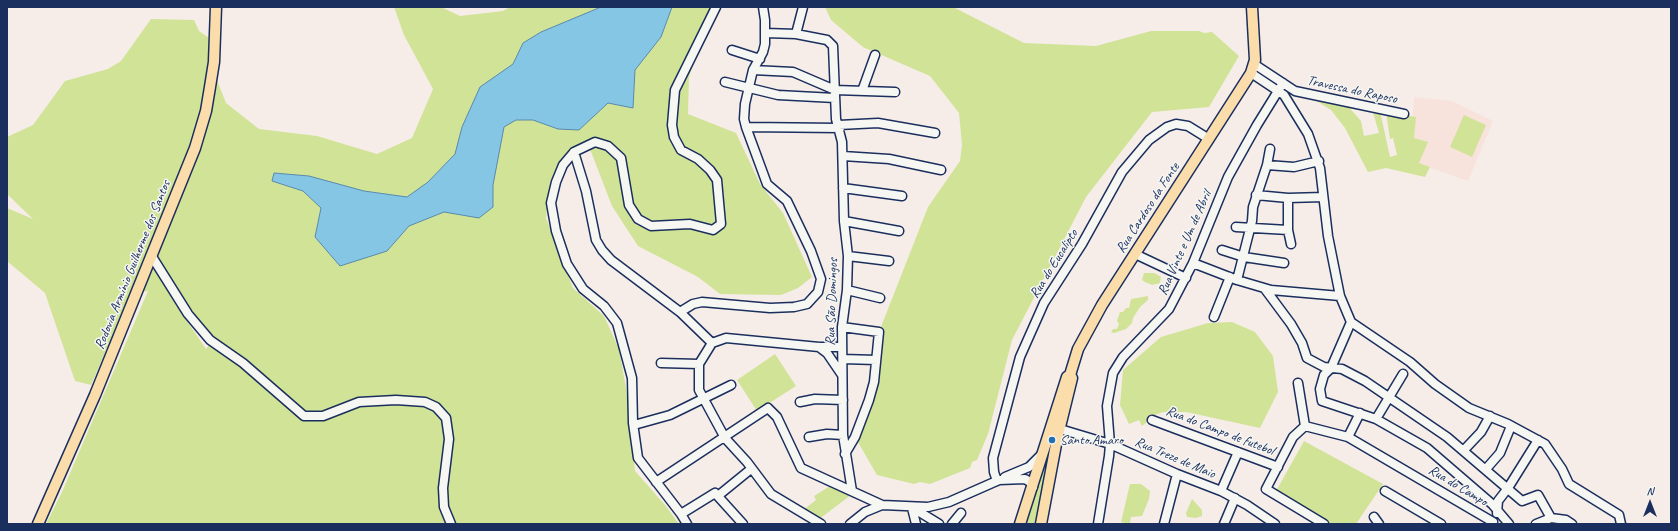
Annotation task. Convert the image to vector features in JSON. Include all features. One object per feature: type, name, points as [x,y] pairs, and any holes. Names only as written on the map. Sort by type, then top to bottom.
[{"type":"main road","name":"Rodovia Armínio Guilherme dos Santos","points":[[38,524],[95,395],[186,172],[206,111],[214,62],[216,7]]},
{"type":"main road","points":[[1252,7],[1254,66]]},
{"type":"main road","name":"Rua Cardoso da Fonte","points":[[1020,524],[1044,450],[1055,428],[1072,378],[1070,375],[1078,349],[1090,326],[1254,66]]},
{"type":"main road","name":"Rua Cardoso da Fonte","points":[[1041,524],[1055,428]]},
{"type":"street","points":[[686,524],[681,514],[638,458],[634,425],[632,378],[617,323],[604,306],[583,289],[567,264],[556,231],[551,203],[556,182],[563,165],[574,152],[595,142],[608,146],[621,158],[629,205],[638,219],[651,226],[690,224],[713,230],[721,224],[717,180],[710,170],[698,160],[681,150],[674,137],[672,125],[675,90],[716,7]]},
{"type":"street","points":[[680,312],[693,304],[702,302],[770,308],[794,307],[806,304],[818,292],[820,279],[811,251],[787,201],[767,184],[746,127],[744,112],[753,70],[760,59],[765,44],[766,33],[763,7]]},
{"type":"street","points":[[766,33],[796,34],[803,7]]},
{"type":"street","name":"Rua São Domingos","points":[[796,34],[828,40],[832,44],[836,119],[839,126],[843,156],[844,221],[848,256],[847,290],[842,327],[842,400],[845,454],[852,491]]},
{"type":"street","points":[[732,50],[760,59]]},
{"type":"street","points":[[862,91],[875,55]]},
{"type":"street","points":[[1254,66],[1283,83]]},
{"type":"street","points":[[1254,66],[1289,101],[1301,120],[1319,161],[1323,183],[1328,236],[1340,296],[1351,322],[1410,362],[1435,384],[1469,408],[1490,416],[1546,444],[1562,469],[1569,484],[1619,515],[1621,524]]},
{"type":"street","points":[[753,70],[793,72],[835,94]]},
{"type":"street","points":[[724,82],[778,95],[835,94],[862,91],[895,92]]},
{"type":"street","name":"Travessa do Raposo","points":[[1283,83],[1295,91],[1404,114]]},
{"type":"street","name":"Rua Vinte e Um de Abril","points":[[1098,524],[1110,444],[1107,406],[1113,373],[1123,357],[1169,309],[1193,264],[1228,177],[1256,125],[1283,83]]},
{"type":"street","points":[[746,127],[878,124],[935,133]]},
{"type":"street","name":"Rua do Eucalipto","points":[[998,480],[994,472],[993,458],[1020,357],[1044,303],[1082,244],[1122,172],[1149,140],[1167,127],[1176,124],[1188,126],[1209,139]]},
{"type":"street","points":[[1214,317],[1244,257],[1256,195],[1267,165],[1270,149]]},
{"type":"street","points":[[574,152],[586,191],[596,240],[602,250],[611,260],[680,312],[712,342]]},
{"type":"street","points":[[843,156],[889,160],[941,170]]},
{"type":"street","points":[[1267,165],[1294,167],[1319,161]]},
{"type":"street","points":[[843,188],[902,196]]},
{"type":"street","points":[[1256,195],[1288,198],[1324,197]]},
{"type":"street","points":[[1288,198],[1288,230],[1290,244]]},
{"type":"street","points":[[844,221],[899,231]]},
{"type":"street","points":[[1236,227],[1288,230]]},
{"type":"street","points":[[1222,250],[1244,257],[1284,263]]},
{"type":"street","points":[[1135,254],[1186,278]]},
{"type":"street","points":[[151,255],[188,314],[210,340],[243,363],[304,416],[323,416],[359,402],[396,400],[425,402],[436,407],[446,418],[449,439],[443,488],[444,507],[451,524]]},
{"type":"street","points":[[848,256],[889,261]]},
{"type":"street","points":[[1193,264],[1265,289],[1340,296]]},
{"type":"street","points":[[1265,289],[1302,342],[1307,358],[1324,367],[1342,369],[1348,372],[1365,381],[1387,397],[1411,411],[1464,450],[1522,501],[1538,495],[1550,518]]},
{"type":"street","points":[[847,290],[880,298]]},
{"type":"street","points":[[1351,322],[1331,368],[1324,375],[1320,389],[1322,401],[1376,419],[1427,448],[1492,504],[1509,524]]},
{"type":"street","points":[[842,327],[879,332],[874,382],[869,400],[855,437],[845,454]]},
{"type":"street","points":[[821,524],[771,494],[724,438],[699,390],[699,364],[712,342],[726,338],[819,347],[842,347]]},
{"type":"street","points":[[819,347],[827,353],[843,376]]},
{"type":"street","points":[[843,359],[876,360]]},
{"type":"street","points":[[661,363],[699,364]]},
{"type":"street","points":[[1376,419],[1387,397],[1403,374]]},
{"type":"street","points":[[1298,383],[1302,400],[1305,426],[1293,437],[1266,489],[1324,524]]},
{"type":"street","points":[[634,425],[670,415],[731,385]]},
{"type":"street","points":[[800,402],[815,399],[842,400]]},
{"type":"street","points":[[656,482],[768,408],[777,417],[801,468],[882,505],[912,508],[928,507],[949,502],[1029,467],[1036,461],[1044,450]]},
{"type":"street","points":[[1348,437],[1360,414]]},
{"type":"street","points":[[1464,450],[1481,432],[1490,416]]},
{"type":"street","name":"Rua do Campo de futebol","points":[[1152,420],[1278,467]]},
{"type":"street","name":"Rua do Campo","points":[[1305,426],[1348,437],[1410,472],[1492,523]]},
{"type":"street","points":[[1486,469],[1500,452],[1511,426]]},
{"type":"street","name":"Rua Treze de Maio","points":[[1055,428],[1110,444],[1176,474],[1221,491],[1235,498],[1275,524]]},
{"type":"street","points":[[809,436],[828,434],[843,435]]},
{"type":"street","points":[[1492,523],[1498,512],[1498,501],[1508,488],[1538,440]]},
{"type":"street","points":[[1221,491],[1238,452]]},
{"type":"street","points":[[718,495],[751,469]]},
{"type":"street","points":[[1164,524],[1176,474]]},
{"type":"street","points":[[998,480],[1025,480],[1030,482],[1033,487]]},
{"type":"street","points":[[1385,491],[1441,524]]},
{"type":"street","points":[[681,514],[715,493],[743,524]]},
{"type":"street","points":[[1224,524],[1235,498]]},
{"type":"street","points":[[850,524],[865,512],[882,505]]},
{"type":"street","points":[[912,508],[916,524]]},
{"type":"street","points":[[912,508],[939,524]]},
{"type":"street","points":[[952,524],[961,513]]},
{"type":"street","points":[[1374,517],[1379,524]]},
{"type":"street","points":[[1536,524],[1550,518],[1566,520],[1572,524]]},
{"type":"shaded area","points":[[1414,97],[1452,101],[1493,121],[1468,181],[1409,160]]},
{"type":"green space","points":[[394,7],[441,7],[460,16],[503,11],[510,7],[716,7],[710,14],[689,77],[688,114],[736,133],[760,184],[783,213],[812,277],[798,288],[781,295],[720,294],[698,277],[638,246],[612,206],[590,149],[565,155],[550,182],[546,218],[573,288],[604,316],[619,349],[626,388],[635,471],[665,505],[679,524],[46,524],[62,492],[148,291],[131,293],[91,385],[75,381],[45,293],[7,261],[7,208],[33,219],[7,194],[7,137],[33,125],[65,81],[108,69],[121,61],[151,19],[194,20],[199,31],[209,38],[208,57],[226,103],[259,129],[317,136],[377,154],[412,138],[433,89],[404,35]],"holes":[[[174,302],[207,329],[214,339],[206,349]]]},
{"type":"green space","points":[[825,7],[953,7],[1024,43],[1096,46],[1151,31],[1212,32],[1239,56],[1209,107],[1152,112],[1086,197],[1012,340],[988,434],[977,460],[972,462],[970,468],[930,484],[920,482],[914,484],[877,475],[855,437],[869,400],[879,332],[928,207],[960,161],[962,145],[959,113],[930,76],[863,47],[831,20]]},
{"type":"green space","points":[[1312,98],[1345,103],[1361,121],[1364,136],[1379,133],[1372,109],[1380,111],[1390,157],[1397,155],[1393,138],[1390,139],[1386,112],[1416,117],[1414,138],[1428,142],[1419,163],[1430,167],[1425,177],[1386,168],[1368,172],[1345,128],[1331,110]]},
{"type":"green space","points":[[1464,115],[1486,125],[1472,157],[1450,147]]},
{"type":"green space","points":[[1144,273],[1154,273],[1158,275],[1161,277],[1160,283],[1152,285],[1145,282],[1142,280]]},
{"type":"green space","points":[[1148,296],[1148,300],[1140,307],[1133,318],[1132,323],[1126,329],[1114,333],[1111,332],[1113,329],[1117,329],[1119,324],[1117,321],[1120,312],[1123,312],[1126,308],[1129,308],[1131,299]]},
{"type":"green space","points":[[1232,322],[1255,332],[1273,356],[1278,392],[1260,428],[1186,412],[1163,412],[1157,414],[1142,426],[1139,420],[1129,424],[1120,405],[1123,370],[1161,337],[1208,323]]},
{"type":"green space","points":[[775,354],[796,386],[757,411],[737,380]]},
{"type":"green space","points":[[1051,437],[1054,437],[1039,524],[1023,524]]},
{"type":"green space","points":[[1304,441],[1383,484],[1356,524],[1327,524],[1275,493]]},
{"type":"green space","points":[[1130,484],[1141,484],[1150,491],[1149,499],[1142,516],[1131,517],[1130,524],[1121,522]]},
{"type":"green space","points":[[830,486],[851,495],[814,523],[802,511],[816,500],[814,496]]},
{"type":"green space","points":[[1192,499],[1202,510],[1202,516],[1196,518],[1187,517],[1186,513]]},
{"type":"water","points":[[601,7],[672,7],[661,37],[635,70],[633,108],[608,103],[579,130],[558,129],[533,120],[516,120],[504,127],[493,185],[493,207],[479,218],[444,212],[409,226],[387,251],[340,266],[315,237],[321,208],[303,191],[272,181],[274,173],[309,176],[364,191],[407,197],[428,182],[455,154],[462,127],[480,87],[513,64],[523,43],[541,32]]},
{"type":"place","name":"Santo Amaro","points":[[1052,440]]}]
